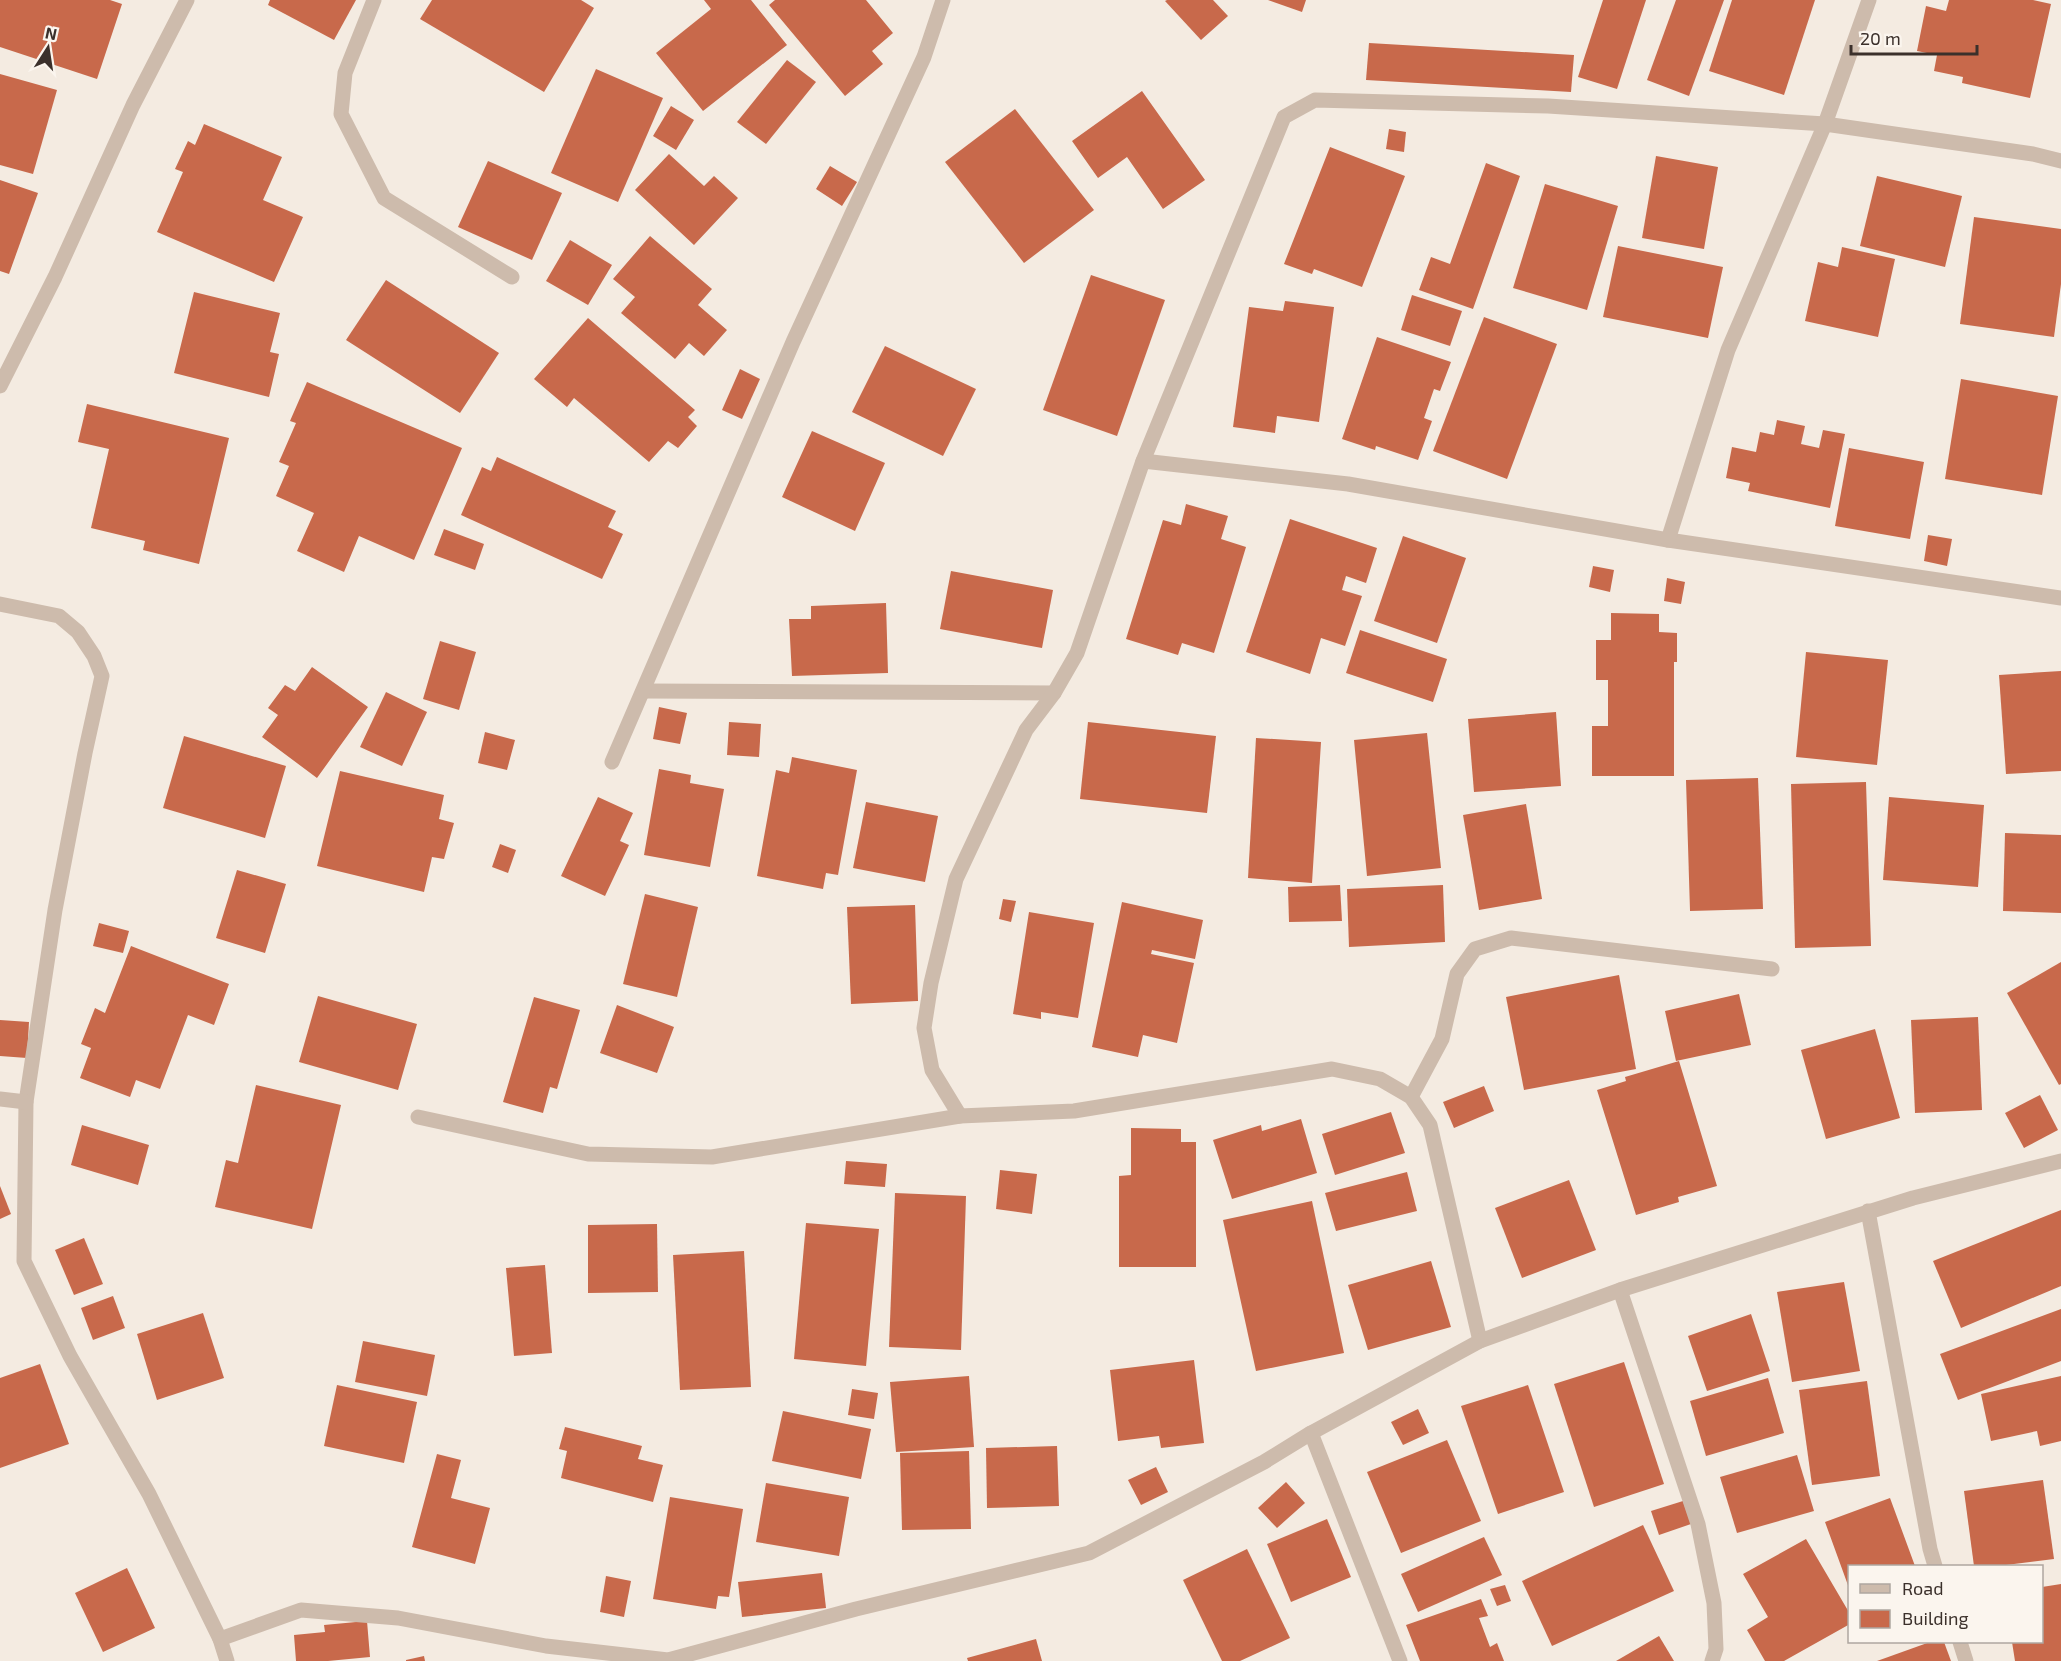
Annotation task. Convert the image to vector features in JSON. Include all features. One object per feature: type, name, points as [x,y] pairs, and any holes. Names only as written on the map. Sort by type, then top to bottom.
[{"type":"street","points":[[0,386],[55,277],[133,105],[187,0]]},
{"type":"street","points":[[374,0],[345,73],[342,114],[352,135],[384,198],[512,277]]},
{"type":"street","points":[[612,762],[793,342],[924,57],[943,0]]},
{"type":"street","points":[[1668,540],[1728,350],[1824,124],[1869,0]]},
{"type":"street","points":[[960,1116],[932,1070],[924,1029],[931,983],[956,879],[1026,730],[1054,693],[1077,653],[1143,461],[1284,117],[1315,100],[1548,106],[1824,124],[2033,154],[2061,161]]},
{"type":"street","points":[[1143,461],[1348,484],[1668,540],[2061,598]]},
{"type":"street","points":[[0,604],[59,616],[78,632],[94,656],[102,676],[55,910],[26,1102],[24,1261],[70,1356],[149,1494],[220,1639],[228,1661]]},
{"type":"street","points":[[643,691],[1054,693]]},
{"type":"street","points":[[1411,1097],[1442,1039],[1457,974],[1475,949],[1511,938],[1772,969]]},
{"type":"street","points":[[418,1117],[588,1154],[712,1157],[960,1116],[1074,1111],[1332,1069],[1380,1079],[1411,1097],[1430,1125],[1480,1341]]},
{"type":"street","points":[[0,1099],[26,1102]]},
{"type":"street","points":[[220,1639],[301,1610],[398,1617],[546,1646],[668,1660],[856,1609],[1089,1553],[1264,1462],[1311,1433],[1480,1341],[1620,1290],[1868,1211],[2061,1161]]},
{"type":"street","points":[[1868,1211],[1919,1494],[1935,1565]]},
{"type":"street","points":[[1620,1290],[1698,1524],[1714,1603],[1716,1649],[1712,1661]]},
{"type":"street","points":[[1311,1433],[1400,1661]]},
{"type":"street","points":[[1961,1643],[1966,1661]]},
{"type":"building","points":[[0,0],[110,0],[122,4],[97,79],[0,47]]},
{"type":"building","points":[[270,0],[356,0],[334,40],[268,5]]},
{"type":"building","points":[[432,0],[581,0],[594,8],[544,92],[420,19]]},
{"type":"building","points":[[704,0],[751,0],[787,45],[703,111],[656,53],[711,9]]},
{"type":"building","points":[[775,0],[866,0],[893,33],[872,51],[883,64],[845,96],[769,5]]},
{"type":"building","points":[[1213,0],[1228,16],[1201,40],[1165,1]]},
{"type":"building","points":[[1268,0],[1306,0],[1302,12]]},
{"type":"building","points":[[1603,0],[1646,0],[1617,89],[1578,77]]},
{"type":"building","points":[[1676,0],[1724,0],[1689,96],[1647,80]]},
{"type":"building","points":[[1732,0],[1815,0],[1784,95],[1709,71]]},
{"type":"building","points":[[1949,0],[2033,0],[2051,4],[2030,98],[1962,83],[1963,77],[1934,71],[1937,55],[1917,51],[1926,6],[1946,11]]},
{"type":"building","points":[[1369,43],[1574,55],[1571,92],[1366,80]]},
{"type":"building","points":[[787,60],[816,82],[766,144],[737,122]]},
{"type":"building","points":[[596,69],[663,98],[618,202],[551,173]]},
{"type":"building","points":[[0,74],[57,90],[33,174],[0,165]]},
{"type":"building","points":[[1142,91],[1205,180],[1163,209],[1127,157],[1098,178],[1072,141]]},
{"type":"building","points":[[671,106],[694,120],[676,150],[653,136]]},
{"type":"building","points":[[1015,109],[1094,210],[1024,263],[945,162]]},
{"type":"building","points":[[204,124],[282,157],[263,200],[303,217],[274,282],[157,232],[183,172],[175,169],[188,141],[195,145]]},
{"type":"building","points":[[1389,129],[1406,132],[1404,152],[1386,149]]},
{"type":"building","points":[[1330,147],[1405,176],[1362,287],[1314,269],[1312,274],[1284,264]]},
{"type":"building","points":[[669,154],[704,186],[714,176],[738,198],[694,245],[635,190]]},
{"type":"building","points":[[1656,156],[1718,167],[1704,249],[1642,238]]},
{"type":"building","points":[[488,161],[562,193],[532,260],[458,227]]},
{"type":"building","points":[[1486,163],[1520,176],[1473,309],[1419,290],[1431,257],[1450,264]]},
{"type":"building","points":[[830,166],[857,182],[842,206],[816,189]]},
{"type":"building","points":[[1877,176],[1962,196],[1945,267],[1860,246]]},
{"type":"building","points":[[0,180],[38,193],[9,274],[0,271]]},
{"type":"building","points":[[1545,184],[1618,206],[1587,310],[1513,288]]},
{"type":"building","points":[[1974,217],[2061,229],[2061,284],[2054,337],[1960,324]]},
{"type":"building","points":[[650,236],[712,289],[698,305],[727,330],[704,356],[689,343],[675,359],[621,313],[635,297],[613,279]]},
{"type":"building","points":[[570,240],[612,265],[588,305],[546,281]]},
{"type":"building","points":[[1618,246],[1723,267],[1708,338],[1603,317]]},
{"type":"building","points":[[1842,247],[1895,259],[1878,337],[1805,321],[1818,262],[1838,267]]},
{"type":"building","points":[[1091,275],[1165,300],[1117,436],[1043,410]]},
{"type":"building","points":[[386,280],[499,353],[460,413],[346,340]]},
{"type":"building","points":[[194,292],[280,313],[270,352],[279,354],[269,397],[174,373]]},
{"type":"building","points":[[1412,295],[1462,311],[1450,346],[1401,330]]},
{"type":"building","points":[[1285,301],[1334,307],[1319,422],[1277,416],[1275,433],[1233,427],[1249,307],[1283,311]]},
{"type":"building","points":[[1484,317],[1557,344],[1507,479],[1433,451]]},
{"type":"building","points":[[588,318],[695,410],[688,417],[697,426],[678,448],[668,441],[649,462],[574,398],[567,407],[534,379]]},
{"type":"building","points":[[1377,337],[1451,362],[1440,391],[1434,389],[1424,418],[1432,421],[1418,460],[1376,446],[1375,450],[1342,439]]},
{"type":"building","points":[[885,346],[976,389],[943,456],[852,412]]},
{"type":"building","points":[[740,369],[760,379],[742,419],[722,410]]},
{"type":"building","points":[[1961,379],[2058,396],[2042,495],[1945,479]]},
{"type":"building","points":[[307,382],[462,448],[414,560],[359,536],[344,572],[297,551],[314,513],[276,496],[289,466],[279,462],[296,423],[290,421]]},
{"type":"building","points":[[87,404],[229,438],[199,564],[143,550],[145,541],[91,528],[109,449],[78,442]]},
{"type":"building","points":[[1777,420],[1805,426],[1801,444],[1819,448],[1823,430],[1845,434],[1830,508],[1748,491],[1750,483],[1726,478],[1732,447],[1756,452],[1760,432],[1774,435]]},
{"type":"building","points":[[812,431],[885,463],[855,531],[782,497]]},
{"type":"building","points":[[1849,448],[1924,462],[1910,539],[1835,526]]},
{"type":"building","points":[[497,457],[616,511],[608,527],[623,534],[602,579],[461,515],[482,467],[491,471]]},
{"type":"building","points":[[1186,504],[1228,516],[1221,539],[1246,547],[1214,653],[1182,643],[1178,655],[1126,639],[1163,520],[1181,525]]},
{"type":"building","points":[[1290,519],[1377,548],[1366,583],[1346,576],[1342,590],[1362,596],[1345,646],[1321,638],[1310,674],[1246,652]]},
{"type":"building","points":[[444,529],[484,544],[475,570],[434,555]]},
{"type":"building","points":[[1928,535],[1952,539],[1947,566],[1924,561]]},
{"type":"building","points":[[1403,536],[1466,558],[1437,643],[1374,621]]},
{"type":"building","points":[[1593,566],[1614,570],[1610,592],[1589,587]]},
{"type":"building","points":[[951,571],[1053,590],[1042,648],[940,629]]},
{"type":"building","points":[[1667,578],[1685,582],[1681,604],[1664,601]]},
{"type":"building","points":[[886,603],[888,673],[792,676],[789,619],[811,619],[811,606]]},
{"type":"building","points":[[1611,613],[1659,614],[1659,632],[1677,633],[1677,662],[1674,662],[1674,776],[1592,776],[1592,726],[1608,726],[1608,680],[1596,680],[1596,640],[1611,640]]},
{"type":"building","points":[[1360,630],[1447,659],[1433,702],[1346,673]]},
{"type":"building","points":[[440,641],[476,652],[459,710],[423,699]]},
{"type":"building","points":[[1806,652],[1888,660],[1877,765],[1796,757]]},
{"type":"building","points":[[312,667],[368,707],[317,778],[262,737],[278,715],[268,708],[285,685],[295,691]]},
{"type":"building","points":[[2061,671],[2061,771],[2006,774],[1999,675]]},
{"type":"building","points":[[386,692],[427,712],[402,766],[360,747]]},
{"type":"building","points":[[659,707],[687,713],[680,744],[653,739]]},
{"type":"building","points":[[1556,712],[1561,786],[1474,792],[1468,719]]},
{"type":"building","points":[[729,722],[761,724],[759,757],[727,755]]},
{"type":"building","points":[[1088,722],[1216,736],[1207,813],[1080,799]]},
{"type":"building","points":[[485,732],[515,740],[507,770],[478,763]]},
{"type":"building","points":[[1427,733],[1441,868],[1367,876],[1354,740]]},
{"type":"building","points":[[184,736],[286,766],[265,838],[163,808]]},
{"type":"building","points":[[1256,738],[1321,742],[1312,883],[1248,878]]},
{"type":"building","points":[[792,757],[857,770],[838,875],[826,873],[823,889],[757,876],[776,770],[789,773]]},
{"type":"building","points":[[659,769],[691,775],[690,783],[724,789],[710,867],[644,855]]},
{"type":"building","points":[[340,771],[444,795],[439,819],[454,823],[444,859],[432,857],[424,892],[317,866]]},
{"type":"building","points":[[1758,778],[1763,909],[1690,911],[1686,780]]},
{"type":"building","points":[[1866,782],[1871,946],[1795,948],[1791,784]]},
{"type":"building","points":[[598,797],[633,813],[620,841],[629,845],[605,896],[561,876]]},
{"type":"building","points":[[1889,797],[1984,805],[1978,887],[1883,880]]},
{"type":"building","points":[[866,802],[938,816],[925,882],[853,868]]},
{"type":"building","points":[[1526,804],[1542,899],[1479,910],[1463,815]]},
{"type":"building","points":[[2005,833],[2061,835],[2061,913],[2003,911]]},
{"type":"building","points":[[500,844],[516,850],[508,873],[492,867]]},
{"type":"building","points":[[237,870],[286,884],[265,953],[216,938]]},
{"type":"building","points":[[1340,885],[1342,921],[1289,922],[1288,887]]},
{"type":"building","points":[[1443,885],[1445,942],[1349,947],[1347,889]]},
{"type":"building","points":[[645,894],[698,907],[677,997],[623,984]]},
{"type":"building","points":[[1003,899],[1016,901],[1011,922],[999,919]]},
{"type":"building","points":[[1122,902],[1203,920],[1195,959],[1152,950],[1151,954],[1194,963],[1177,1043],[1143,1035],[1138,1057],[1092,1047]]},
{"type":"building","points":[[915,905],[918,1001],[851,1004],[847,907]]},
{"type":"building","points":[[1029,912],[1094,923],[1078,1018],[1041,1012],[1041,1019],[1013,1014]]},
{"type":"building","points":[[99,923],[129,931],[123,953],[93,946]]},
{"type":"building","points":[[131,946],[229,984],[214,1025],[188,1015],[160,1089],[136,1080],[130,1097],[80,1078],[91,1048],[81,1044],[95,1008],[105,1013]]},
{"type":"building","points":[[2061,962],[2061,1084],[2059,1085],[2007,993]]},
{"type":"building","points":[[1619,975],[1636,1069],[1524,1090],[1506,997]]},
{"type":"building","points":[[1739,994],[1751,1045],[1676,1061],[1665,1011]]},
{"type":"building","points":[[318,996],[417,1024],[398,1090],[299,1062]]},
{"type":"building","points":[[534,997],[580,1010],[557,1089],[550,1087],[543,1113],[503,1102]]},
{"type":"building","points":[[617,1005],[674,1027],[657,1073],[600,1053]]},
{"type":"building","points":[[1978,1017],[1982,1110],[1915,1113],[1911,1020]]},
{"type":"building","points":[[0,1020],[29,1022],[27,1058],[0,1056]]},
{"type":"building","points":[[1875,1029],[1900,1118],[1826,1139],[1801,1050]]},
{"type":"building","points":[[1679,1061],[1717,1186],[1678,1197],[1679,1202],[1636,1215],[1597,1090],[1626,1081],[1625,1077]]},
{"type":"building","points":[[256,1085],[341,1105],[312,1229],[215,1207],[226,1160],[238,1163]]},
{"type":"building","points":[[1484,1086],[1494,1111],[1454,1128],[1443,1102]]},
{"type":"building","points":[[2040,1095],[2058,1130],[2024,1148],[2005,1113]]},
{"type":"building","points":[[1391,1112],[1405,1153],[1335,1175],[1322,1134]]},
{"type":"building","points":[[1301,1119],[1317,1173],[1232,1199],[1213,1140],[1261,1125],[1262,1131]]},
{"type":"building","points":[[82,1125],[149,1145],[138,1185],[71,1165]]},
{"type":"building","points":[[1131,1128],[1181,1129],[1181,1142],[1196,1142],[1196,1267],[1119,1267],[1119,1176],[1131,1175]]},
{"type":"building","points":[[846,1161],[887,1164],[885,1187],[844,1184]]},
{"type":"building","points":[[1000,1170],[1037,1174],[1032,1214],[996,1209]]},
{"type":"building","points":[[1407,1172],[1417,1211],[1336,1231],[1325,1193]]},
{"type":"building","points":[[1569,1180],[1596,1250],[1522,1278],[1495,1208]]},
{"type":"building","points":[[0,1186],[11,1214],[0,1219]]},
{"type":"building","points":[[895,1193],[966,1196],[961,1350],[889,1347]]},
{"type":"building","points":[[1312,1201],[1344,1353],[1256,1371],[1223,1220]]},
{"type":"building","points":[[2061,1210],[2061,1286],[1961,1328],[1933,1261]]},
{"type":"building","points":[[806,1223],[879,1229],[866,1366],[794,1359]]},
{"type":"building","points":[[657,1224],[658,1292],[588,1293],[588,1225]]},
{"type":"building","points":[[84,1238],[103,1284],[74,1295],[55,1250]]},
{"type":"building","points":[[744,1251],[751,1387],[680,1390],[673,1255]]},
{"type":"building","points":[[1431,1261],[1451,1327],[1368,1350],[1348,1285]]},
{"type":"building","points":[[545,1265],[552,1353],[514,1356],[506,1268]]},
{"type":"building","points":[[1844,1282],[1860,1371],[1792,1382],[1777,1292]]},
{"type":"building","points":[[113,1296],[125,1328],[93,1340],[81,1308]]},
{"type":"building","points":[[2061,1309],[2061,1361],[1958,1400],[1940,1354]]},
{"type":"building","points":[[203,1313],[224,1378],[157,1400],[137,1334]]},
{"type":"building","points":[[1751,1314],[1770,1371],[1707,1391],[1688,1336]]},
{"type":"building","points":[[363,1341],[435,1355],[427,1396],[355,1382]]},
{"type":"building","points":[[1194,1360],[1204,1443],[1161,1448],[1159,1436],[1118,1441],[1110,1370]]},
{"type":"building","points":[[1624,1362],[1664,1484],[1594,1507],[1554,1384]]},
{"type":"building","points":[[40,1364],[69,1444],[0,1468],[0,1378]]},
{"type":"building","points":[[969,1376],[974,1447],[896,1452],[890,1382]]},
{"type":"building","points":[[2061,1376],[2061,1441],[2040,1446],[2037,1431],[1991,1441],[1981,1394]]},
{"type":"building","points":[[1768,1378],[1784,1433],[1706,1456],[1690,1401]]},
{"type":"building","points":[[1867,1381],[1880,1476],[1812,1485],[1799,1390]]},
{"type":"building","points":[[337,1385],[417,1402],[404,1463],[324,1446]]},
{"type":"building","points":[[1528,1385],[1564,1492],[1498,1514],[1461,1406]]},
{"type":"building","points":[[852,1389],[878,1393],[874,1419],[848,1415]]},
{"type":"building","points":[[1418,1409],[1429,1433],[1403,1445],[1391,1422]]},
{"type":"building","points":[[783,1411],[871,1429],[861,1479],[772,1461]]},
{"type":"building","points":[[565,1427],[642,1446],[638,1459],[663,1465],[653,1502],[561,1478],[567,1451],[559,1449]]},
{"type":"building","points":[[1447,1440],[1481,1521],[1401,1553],[1367,1472]]},
{"type":"building","points":[[1057,1446],[1059,1506],[987,1508],[986,1448]]},
{"type":"building","points":[[969,1451],[971,1529],[902,1530],[900,1453]]},
{"type":"building","points":[[437,1454],[461,1460],[451,1498],[490,1508],[475,1564],[412,1547]]},
{"type":"building","points":[[1797,1455],[1814,1511],[1737,1533],[1720,1477]]},
{"type":"building","points":[[1156,1467],[1168,1492],[1141,1505],[1128,1480]]},
{"type":"building","points":[[2043,1480],[2054,1559],[2006,1565],[1974,1565],[1964,1491]]},
{"type":"building","points":[[1286,1482],[1305,1503],[1277,1528],[1258,1508]]},
{"type":"building","points":[[766,1483],[849,1497],[839,1556],[756,1542]]},
{"type":"building","points":[[670,1497],[743,1509],[729,1597],[718,1596],[716,1609],[653,1599]]},
{"type":"building","points":[[1890,1498],[1915,1565],[1848,1565],[1848,1585],[1825,1522]]},
{"type":"building","points":[[1683,1501],[1691,1524],[1659,1535],[1651,1511]]},
{"type":"building","points":[[1327,1519],[1351,1577],[1291,1602],[1267,1544]]},
{"type":"building","points":[[1643,1525],[1674,1591],[1552,1646],[1522,1581]]},
{"type":"building","points":[[1484,1537],[1502,1575],[1418,1612],[1401,1574]]},
{"type":"building","points":[[1806,1539],[1848,1611],[1848,1625],[1784,1661],[1765,1661],[1747,1630],[1768,1617],[1743,1574]]},
{"type":"building","points":[[1247,1549],[1290,1638],[1240,1661],[1222,1661],[1183,1580]]},
{"type":"building","points":[[127,1568],[155,1628],[103,1652],[75,1593]]},
{"type":"building","points":[[822,1573],[826,1608],[742,1617],[738,1582]]},
{"type":"building","points":[[606,1576],[631,1581],[624,1617],[600,1612]]},
{"type":"building","points":[[2061,1584],[2061,1661],[2015,1661],[2012,1643],[2043,1643],[2043,1587]]},
{"type":"building","points":[[1505,1585],[1511,1601],[1497,1606],[1490,1589]]},
{"type":"building","points":[[1481,1599],[1488,1616],[1479,1618],[1490,1647],[1497,1643],[1504,1661],[1420,1661],[1406,1625]]},
{"type":"building","points":[[367,1621],[370,1657],[296,1661],[294,1635],[325,1632],[324,1625]]},
{"type":"building","points":[[1659,1636],[1674,1661],[1616,1661]]},
{"type":"building","points":[[1036,1639],[1042,1661],[968,1661],[967,1658]]},
{"type":"building","points":[[1927,1643],[1944,1643],[1951,1661],[1877,1661]]},
{"type":"building","points":[[424,1656],[425,1661],[406,1661],[406,1660]]}]
